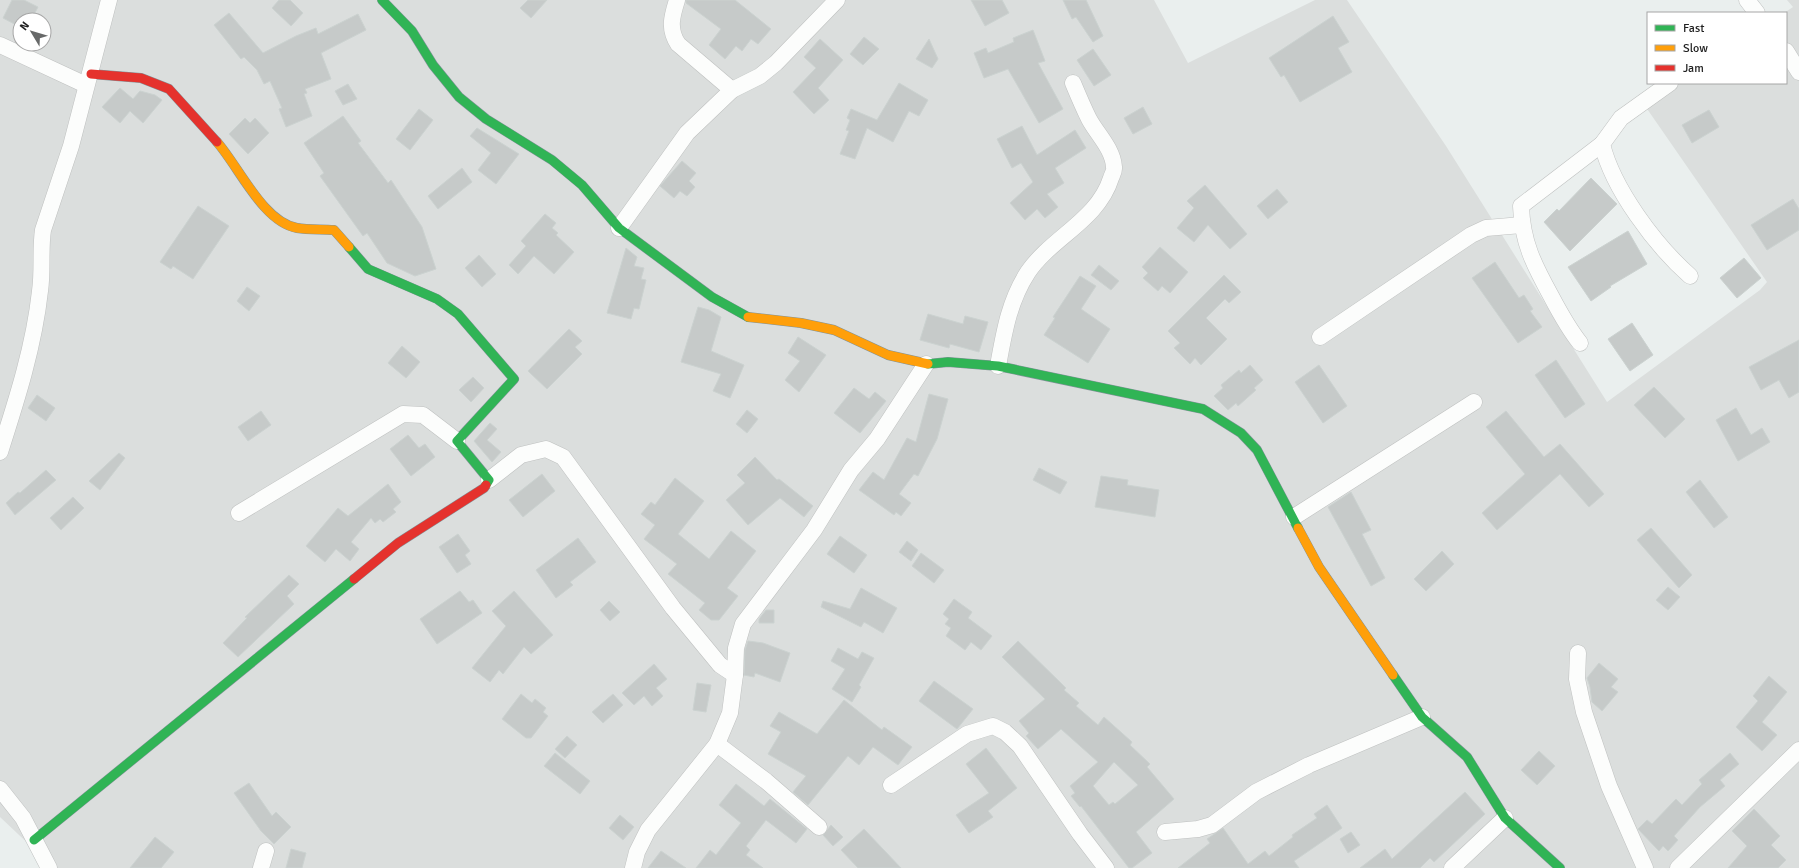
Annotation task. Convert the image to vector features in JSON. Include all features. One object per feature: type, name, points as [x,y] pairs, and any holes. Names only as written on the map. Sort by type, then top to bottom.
[{"type":"street","points":[[0,452],[17,399],[34,332],[42,277],[41,243],[43,230],[71,146],[109,0]]},
{"type":"street","points":[[382,0],[412,31],[433,65],[459,97],[486,119],[552,160],[582,185],[619,228],[712,297],[734,310],[751,318],[800,323],[834,330],[888,355],[926,364],[948,362],[998,366],[1203,410],[1241,433],[1257,450],[1320,566],[1422,716],[1467,757],[1505,818],[1560,868]]},
{"type":"street","points":[[677,0],[671,24],[672,35],[678,44],[732,90]]},
{"type":"street","points":[[619,228],[687,133],[732,90],[760,76],[776,63],[837,0]]},
{"type":"street","points":[[1747,0],[1756,12]]},
{"type":"street","points":[[0,45],[88,80],[142,78],[164,86],[185,106],[226,152],[262,204],[278,219],[296,228],[334,230],[368,269],[437,299],[458,314],[514,379],[457,441]]},
{"type":"street","points":[[1787,53],[1799,72]]},
{"type":"street","points":[[998,366],[1008,313],[1013,299],[1028,272],[1049,248],[1096,208],[1109,184],[1115,168],[1110,152],[1089,118],[1073,83]]},
{"type":"street","points":[[1580,343],[1565,324],[1537,273],[1522,225],[1521,206],[1602,144],[1621,118],[1669,84]]},
{"type":"street","points":[[1602,144],[1607,163],[1641,222],[1679,266],[1690,276]]},
{"type":"street","points":[[1320,336],[1470,235],[1486,228],[1522,225]]},
{"type":"street","points":[[632,868],[637,852],[648,830],[717,744],[730,713],[735,676],[736,648],[743,624],[814,530],[851,470],[877,439],[926,364]]},
{"type":"street","points":[[1294,517],[1474,402]]},
{"type":"street","points":[[239,513],[403,414],[423,415],[457,441],[489,480]]},
{"type":"street","points":[[34,840],[398,542],[484,488],[489,480],[521,455],[546,449],[563,457],[673,608],[720,665],[735,676]]},
{"type":"street","points":[[1578,653],[1577,679],[1584,712],[1609,786],[1645,868]]},
{"type":"street","points":[[1165,832],[1198,829],[1212,825],[1256,792],[1309,765],[1422,716]]},
{"type":"street","points":[[891,785],[967,734],[993,726],[1005,732],[1020,746],[1080,834],[1106,868]]},
{"type":"street","points":[[717,744],[766,781],[819,827]]},
{"type":"street","points":[[1678,868],[1799,750]]},
{"type":"street","points":[[0,789],[23,818],[49,868]]},
{"type":"street","points":[[1452,868],[1505,818]]},
{"type":"street","points":[[261,868],[266,851]]},
{"type":"shaded area","points":[[0,0],[1154,0],[1188,63],[1315,0],[1347,0],[1446,146],[1607,402],[1760,290],[1767,282],[1643,103],[1673,84],[1787,84],[1787,12],[1786,12],[1793,7],[1787,0],[1799,0],[1799,868],[54,868],[0,817]]},
{"type":"building","points":[[12,0],[24,0],[38,7],[35,12],[12,12],[12,23],[3,18]]},
{"type":"building","points":[[279,0],[290,0],[303,13],[291,26],[272,8]]},
{"type":"building","points":[[528,0],[547,0],[531,18],[520,8]]},
{"type":"building","points":[[686,0],[735,0],[771,29],[758,44],[751,39],[742,51],[736,46],[725,59],[709,45],[721,29],[686,3]]},
{"type":"building","points":[[971,0],[1002,0],[1009,13],[985,26]]},
{"type":"building","points":[[1063,0],[1086,0],[1103,36],[1093,42],[1076,17],[1072,19]]},
{"type":"building","points":[[229,13],[263,53],[296,36],[316,28],[318,34],[358,14],[366,30],[321,53],[331,79],[305,89],[307,93],[304,94],[312,116],[286,127],[279,109],[282,108],[270,81],[264,84],[257,70],[244,57],[241,59],[214,25]]},
{"type":"building","points":[[1333,16],[1349,42],[1338,48],[1352,72],[1300,102],[1284,75],[1281,77],[1269,58]]},
{"type":"building","points":[[1033,30],[1045,61],[1038,63],[1063,109],[1039,123],[1008,69],[984,78],[974,53],[986,48],[988,53],[1014,42],[1013,38]]},
{"type":"building","points":[[864,37],[879,49],[863,65],[850,54]]},
{"type":"building","points":[[820,39],[843,60],[818,88],[829,100],[814,114],[793,92],[816,68],[804,57]]},
{"type":"building","points":[[929,39],[938,59],[932,68],[916,59]]},
{"type":"building","points":[[1093,49],[1111,75],[1094,86],[1077,60]]},
{"type":"building","points":[[899,83],[928,100],[919,116],[909,111],[893,142],[867,128],[855,159],[840,154],[849,131],[846,130],[850,120],[847,118],[851,109],[877,120]]},
{"type":"building","points":[[348,84],[357,99],[343,105],[335,91]]},
{"type":"building","points":[[120,88],[133,99],[140,91],[155,95],[162,100],[143,123],[130,111],[120,123],[102,107]]},
{"type":"building","points":[[1143,107],[1152,124],[1133,134],[1124,118]]},
{"type":"building","points":[[419,109],[433,120],[410,150],[396,139]]},
{"type":"building","points":[[1709,110],[1719,127],[1692,143],[1682,125]]},
{"type":"building","points":[[343,116],[361,141],[358,143],[388,183],[391,180],[422,227],[436,269],[415,276],[387,263],[367,233],[363,236],[320,176],[324,173],[304,143]]},
{"type":"building","points":[[245,118],[250,123],[255,118],[269,133],[248,154],[229,134]]},
{"type":"building","points":[[1022,126],[1037,155],[1075,130],[1086,148],[1055,168],[1064,183],[1047,194],[1058,207],[1045,218],[1037,209],[1025,220],[1010,203],[1033,182],[1021,163],[1012,168],[997,139]]},
{"type":"building","points":[[477,128],[519,154],[496,184],[478,170],[491,153],[470,136]]},
{"type":"building","points":[[682,161],[696,173],[689,181],[695,187],[687,196],[680,191],[674,198],[660,186]]},
{"type":"building","points":[[462,168],[472,182],[438,209],[428,196]]},
{"type":"building","points":[[1591,178],[1617,204],[1570,251],[1544,222],[1557,209],[1559,211]]},
{"type":"building","points":[[1205,185],[1247,234],[1230,249],[1208,225],[1194,242],[1177,228],[1194,208],[1187,201]]},
{"type":"building","points":[[1277,189],[1288,202],[1268,219],[1257,206]]},
{"type":"building","points":[[1793,199],[1799,209],[1799,230],[1767,250],[1751,225]]},
{"type":"building","points":[[198,206],[229,226],[193,279],[173,266],[171,269],[160,262]]},
{"type":"building","points":[[545,214],[556,223],[552,228],[558,233],[556,235],[574,252],[554,274],[534,256],[518,274],[509,265],[526,246],[521,241]]},
{"type":"building","points":[[1628,231],[1647,264],[1610,286],[1611,287],[1591,301],[1568,267]]},
{"type":"building","points":[[1160,247],[1188,272],[1170,293],[1162,286],[1158,291],[1143,278],[1148,273],[1142,267]]},
{"type":"building","points":[[626,248],[637,257],[634,266],[644,268],[641,279],[646,280],[639,309],[634,308],[631,319],[607,313]]},
{"type":"building","points":[[479,255],[496,274],[482,287],[465,268]]},
{"type":"building","points":[[1744,258],[1761,278],[1737,298],[1720,278]]},
{"type":"building","points":[[1495,262],[1519,298],[1524,295],[1533,309],[1530,311],[1542,327],[1518,343],[1472,278]]},
{"type":"building","points":[[1099,265],[1119,281],[1111,290],[1091,275]]},
{"type":"building","points":[[1224,275],[1241,292],[1229,303],[1225,299],[1206,318],[1227,339],[1201,365],[1195,358],[1190,364],[1174,348],[1180,343],[1168,331]]},
{"type":"building","points":[[1080,276],[1096,286],[1081,309],[1110,329],[1088,363],[1044,335],[1055,318],[1053,317]]},
{"type":"building","points":[[247,287],[260,296],[249,311],[237,301]]},
{"type":"building","points":[[698,307],[709,310],[721,317],[711,351],[744,365],[730,398],[713,391],[721,374],[681,362]]},
{"type":"building","points":[[928,314],[963,324],[965,316],[988,322],[979,352],[950,344],[949,348],[920,340]]},
{"type":"building","points":[[1632,323],[1653,355],[1630,371],[1608,339]]},
{"type":"building","points":[[569,329],[582,341],[575,347],[582,354],[547,389],[528,371]]},
{"type":"building","points":[[798,337],[826,355],[799,392],[785,380],[800,361],[788,353]]},
{"type":"building","points":[[1799,340],[1799,392],[1789,398],[1779,380],[1761,390],[1749,367]]},
{"type":"building","points":[[402,346],[420,362],[406,378],[388,363]]},
{"type":"building","points":[[1556,360],[1585,404],[1565,418],[1535,375]]},
{"type":"building","points":[[1250,365],[1263,380],[1254,388],[1256,390],[1238,406],[1236,403],[1228,410],[1214,396],[1223,388],[1221,385],[1239,370],[1241,373]]},
{"type":"building","points":[[1319,365],[1347,406],[1323,423],[1295,382]]},
{"type":"building","points":[[473,377],[484,388],[471,402],[459,390]]},
{"type":"building","points":[[1654,387],[1685,419],[1665,438],[1634,405]]},
{"type":"building","points":[[854,388],[869,399],[875,392],[886,401],[860,433],[834,413]]},
{"type":"building","points":[[929,394],[948,399],[937,439],[918,476],[914,474],[899,494],[911,503],[901,516],[896,512],[894,515],[859,490],[873,472],[884,480],[907,438],[916,442]]},
{"type":"building","points":[[37,395],[55,408],[46,421],[28,408]]},
{"type":"building","points":[[1736,408],[1751,435],[1762,428],[1770,442],[1738,461],[1716,420]]},
{"type":"building","points":[[747,410],[758,419],[747,433],[736,424]]},
{"type":"building","points":[[261,411],[271,425],[248,441],[238,427]]},
{"type":"building","points":[[1506,411],[1544,457],[1560,444],[1604,494],[1589,507],[1560,474],[1497,530],[1482,513],[1525,474],[1486,427]]},
{"type":"building","points":[[490,423],[497,429],[487,440],[501,452],[492,462],[474,441]]},
{"type":"building","points":[[408,435],[419,448],[425,444],[435,457],[411,476],[390,449]]},
{"type":"building","points":[[119,453],[125,458],[100,490],[89,481]]},
{"type":"building","points":[[755,457],[777,480],[779,479],[813,506],[804,517],[780,498],[748,525],[726,500],[745,483],[737,475]]},
{"type":"building","points":[[1039,468],[1067,482],[1060,494],[1033,480]]},
{"type":"building","points":[[46,470],[56,480],[15,515],[6,503]]},
{"type":"building","points":[[542,474],[555,491],[523,517],[509,500]]},
{"type":"building","points":[[1101,476],[1128,480],[1127,485],[1159,490],[1155,517],[1095,507]]},
{"type":"building","points":[[675,478],[704,501],[678,534],[709,559],[731,531],[756,551],[727,588],[738,596],[719,620],[711,620],[699,610],[705,603],[668,574],[677,564],[644,539],[655,525],[641,514],[651,502],[655,505]]},
{"type":"building","points":[[1700,480],[1728,517],[1714,528],[1686,492]]},
{"type":"building","points":[[388,484],[401,502],[393,509],[396,512],[383,522],[380,519],[375,523],[371,518],[351,542],[359,549],[350,561],[336,549],[325,562],[306,546],[338,508],[348,516]]},
{"type":"building","points":[[1351,492],[1371,530],[1362,534],[1385,578],[1371,586],[1328,507]]},
{"type":"building","points":[[73,497],[84,508],[61,530],[50,518]]},
{"type":"building","points":[[1651,528],[1692,575],[1679,588],[1637,540]]},
{"type":"building","points":[[458,534],[470,551],[465,555],[471,564],[457,573],[439,547]]},
{"type":"building","points":[[840,536],[867,555],[854,573],[827,554]]},
{"type":"building","points":[[578,538],[596,562],[570,582],[573,585],[556,598],[536,570]]},
{"type":"building","points":[[907,541],[918,550],[911,561],[899,552]]},
{"type":"building","points":[[1442,551],[1454,564],[1426,591],[1414,579]]},
{"type":"building","points":[[921,553],[944,570],[934,583],[912,566]]},
{"type":"building","points":[[289,575],[299,584],[287,596],[294,604],[238,657],[223,643],[247,618],[245,617]]},
{"type":"building","points":[[1668,587],[1680,597],[1668,610],[1656,600]]},
{"type":"building","points":[[861,588],[897,608],[883,633],[864,622],[861,627],[821,607],[823,601],[850,609]]},
{"type":"building","points":[[460,591],[469,602],[473,600],[482,613],[437,644],[420,619]]},
{"type":"building","points":[[514,591],[553,635],[531,654],[524,647],[503,674],[499,670],[490,682],[472,668],[506,626],[492,611]]},
{"type":"building","points":[[954,599],[972,612],[968,618],[992,636],[981,650],[971,642],[965,650],[946,636],[951,628],[945,624],[949,619],[943,614]]},
{"type":"building","points":[[609,601],[620,612],[610,621],[600,610]]},
{"type":"building","points":[[766,610],[774,610],[774,623],[759,623],[759,619]]},
{"type":"building","points":[[748,641],[763,643],[790,653],[780,682],[755,673],[754,677],[744,675],[745,650]]},
{"type":"building","points":[[1018,641],[1066,688],[1064,690],[1079,703],[1076,706],[1098,725],[1104,717],[1132,742],[1130,745],[1150,764],[1147,767],[1174,799],[1136,832],[1152,853],[1132,868],[1129,868],[1081,806],[1080,807],[1071,796],[1075,793],[1070,786],[1098,762],[1061,729],[1038,749],[1026,736],[1029,733],[1019,721],[1045,699],[1002,657]],"holes":[[[1114,762],[1138,785],[1115,804],[1113,802],[1109,805],[1093,786]]]},
{"type":"building","points":[[838,648],[858,659],[862,652],[874,658],[859,685],[861,687],[852,702],[832,689],[845,669],[831,661]]},
{"type":"building","points":[[1599,663],[1618,679],[1611,687],[1618,692],[1602,711],[1592,702],[1587,678]]},
{"type":"building","points":[[654,664],[667,679],[656,688],[663,696],[652,706],[644,696],[634,705],[622,693]]},
{"type":"building","points":[[1769,676],[1787,692],[1762,722],[1777,735],[1762,751],[1736,727],[1758,701],[1753,696]]},
{"type":"building","points":[[934,681],[973,709],[957,729],[919,701]]},
{"type":"building","points":[[697,683],[711,685],[706,712],[693,710]]},
{"type":"building","points":[[521,694],[532,703],[535,699],[546,708],[543,712],[548,716],[531,738],[526,738],[502,719]]},
{"type":"building","points":[[613,694],[623,705],[603,723],[592,712]]},
{"type":"building","points":[[844,700],[882,730],[884,727],[912,747],[898,765],[873,747],[859,765],[848,756],[808,805],[793,792],[806,776],[768,754],[781,732],[770,726],[779,712],[817,734]]},
{"type":"building","points":[[567,736],[577,745],[565,758],[555,749]]},
{"type":"building","points":[[986,748],[1017,788],[988,811],[993,817],[969,833],[956,815],[989,793],[966,764]]},
{"type":"building","points":[[1539,751],[1555,766],[1537,785],[1521,770]]},
{"type":"building","points":[[555,753],[590,781],[580,794],[544,766]]},
{"type":"building","points":[[1730,753],[1739,764],[1720,780],[1725,786],[1700,807],[1674,836],[1678,840],[1668,851],[1663,846],[1659,851],[1638,829],[1647,820],[1652,824],[1676,799],[1682,805],[1702,784],[1699,780]]},
{"type":"building","points":[[249,783],[272,816],[276,812],[291,827],[274,844],[261,831],[234,793]]},
{"type":"building","points":[[736,784],[764,806],[770,799],[807,829],[796,843],[766,820],[746,846],[750,850],[746,855],[763,868],[696,868],[710,850],[716,855],[741,823],[719,805]]},
{"type":"building","points":[[1465,792],[1485,814],[1434,862],[1430,858],[1420,868],[1360,868],[1385,849],[1392,859]]},
{"type":"building","points":[[1327,805],[1342,828],[1294,861],[1299,868],[1178,868],[1210,843],[1207,839],[1223,828],[1248,864],[1265,851],[1269,856],[1293,837],[1292,835],[1317,818],[1314,814]]},
{"type":"building","points":[[1754,809],[1780,836],[1771,845],[1786,860],[1778,868],[1728,868],[1747,846],[1732,831]]},
{"type":"building","points":[[620,815],[634,827],[623,840],[609,828]]},
{"type":"building","points":[[831,825],[843,837],[833,846],[823,835]]},
{"type":"building","points":[[864,829],[901,868],[858,868],[841,850]]},
{"type":"building","points":[[1351,832],[1360,845],[1348,853],[1340,839]]},
{"type":"building","points":[[155,837],[174,852],[161,868],[130,868]]},
{"type":"building","points":[[291,849],[306,853],[302,868],[286,868]]},
{"type":"building","points":[[661,851],[686,868],[648,868]]},
{"type":"traffic: fast","points":[[382,0],[412,31],[433,65],[459,97],[486,119],[552,160],[582,185],[619,228],[712,297],[748,317]]},
{"type":"traffic: fast","points":[[349,247],[368,269],[437,299],[458,314],[514,379],[457,441],[489,480],[486,485]]},
{"type":"traffic: fast","points":[[928,364],[948,362],[998,366],[1203,409],[1241,433],[1257,450],[1298,528]]},
{"type":"traffic: fast","points":[[34,840],[354,579]]},
{"type":"traffic: fast","points":[[1393,675],[1422,717],[1467,757],[1505,818],[1560,868]]},
{"type":"traffic: slow","points":[[217,142],[252,192],[273,216],[285,224],[297,228],[334,230],[349,247]]},
{"type":"traffic: slow","points":[[748,317],[801,323],[834,330],[888,355],[928,364]]},
{"type":"traffic: slow","points":[[1298,528],[1319,567],[1393,675]]},
{"type":"traffic: jam","points":[[91,74],[141,78],[169,89],[217,142]]},
{"type":"traffic: jam","points":[[354,579],[398,543],[484,488],[486,485]]}]
